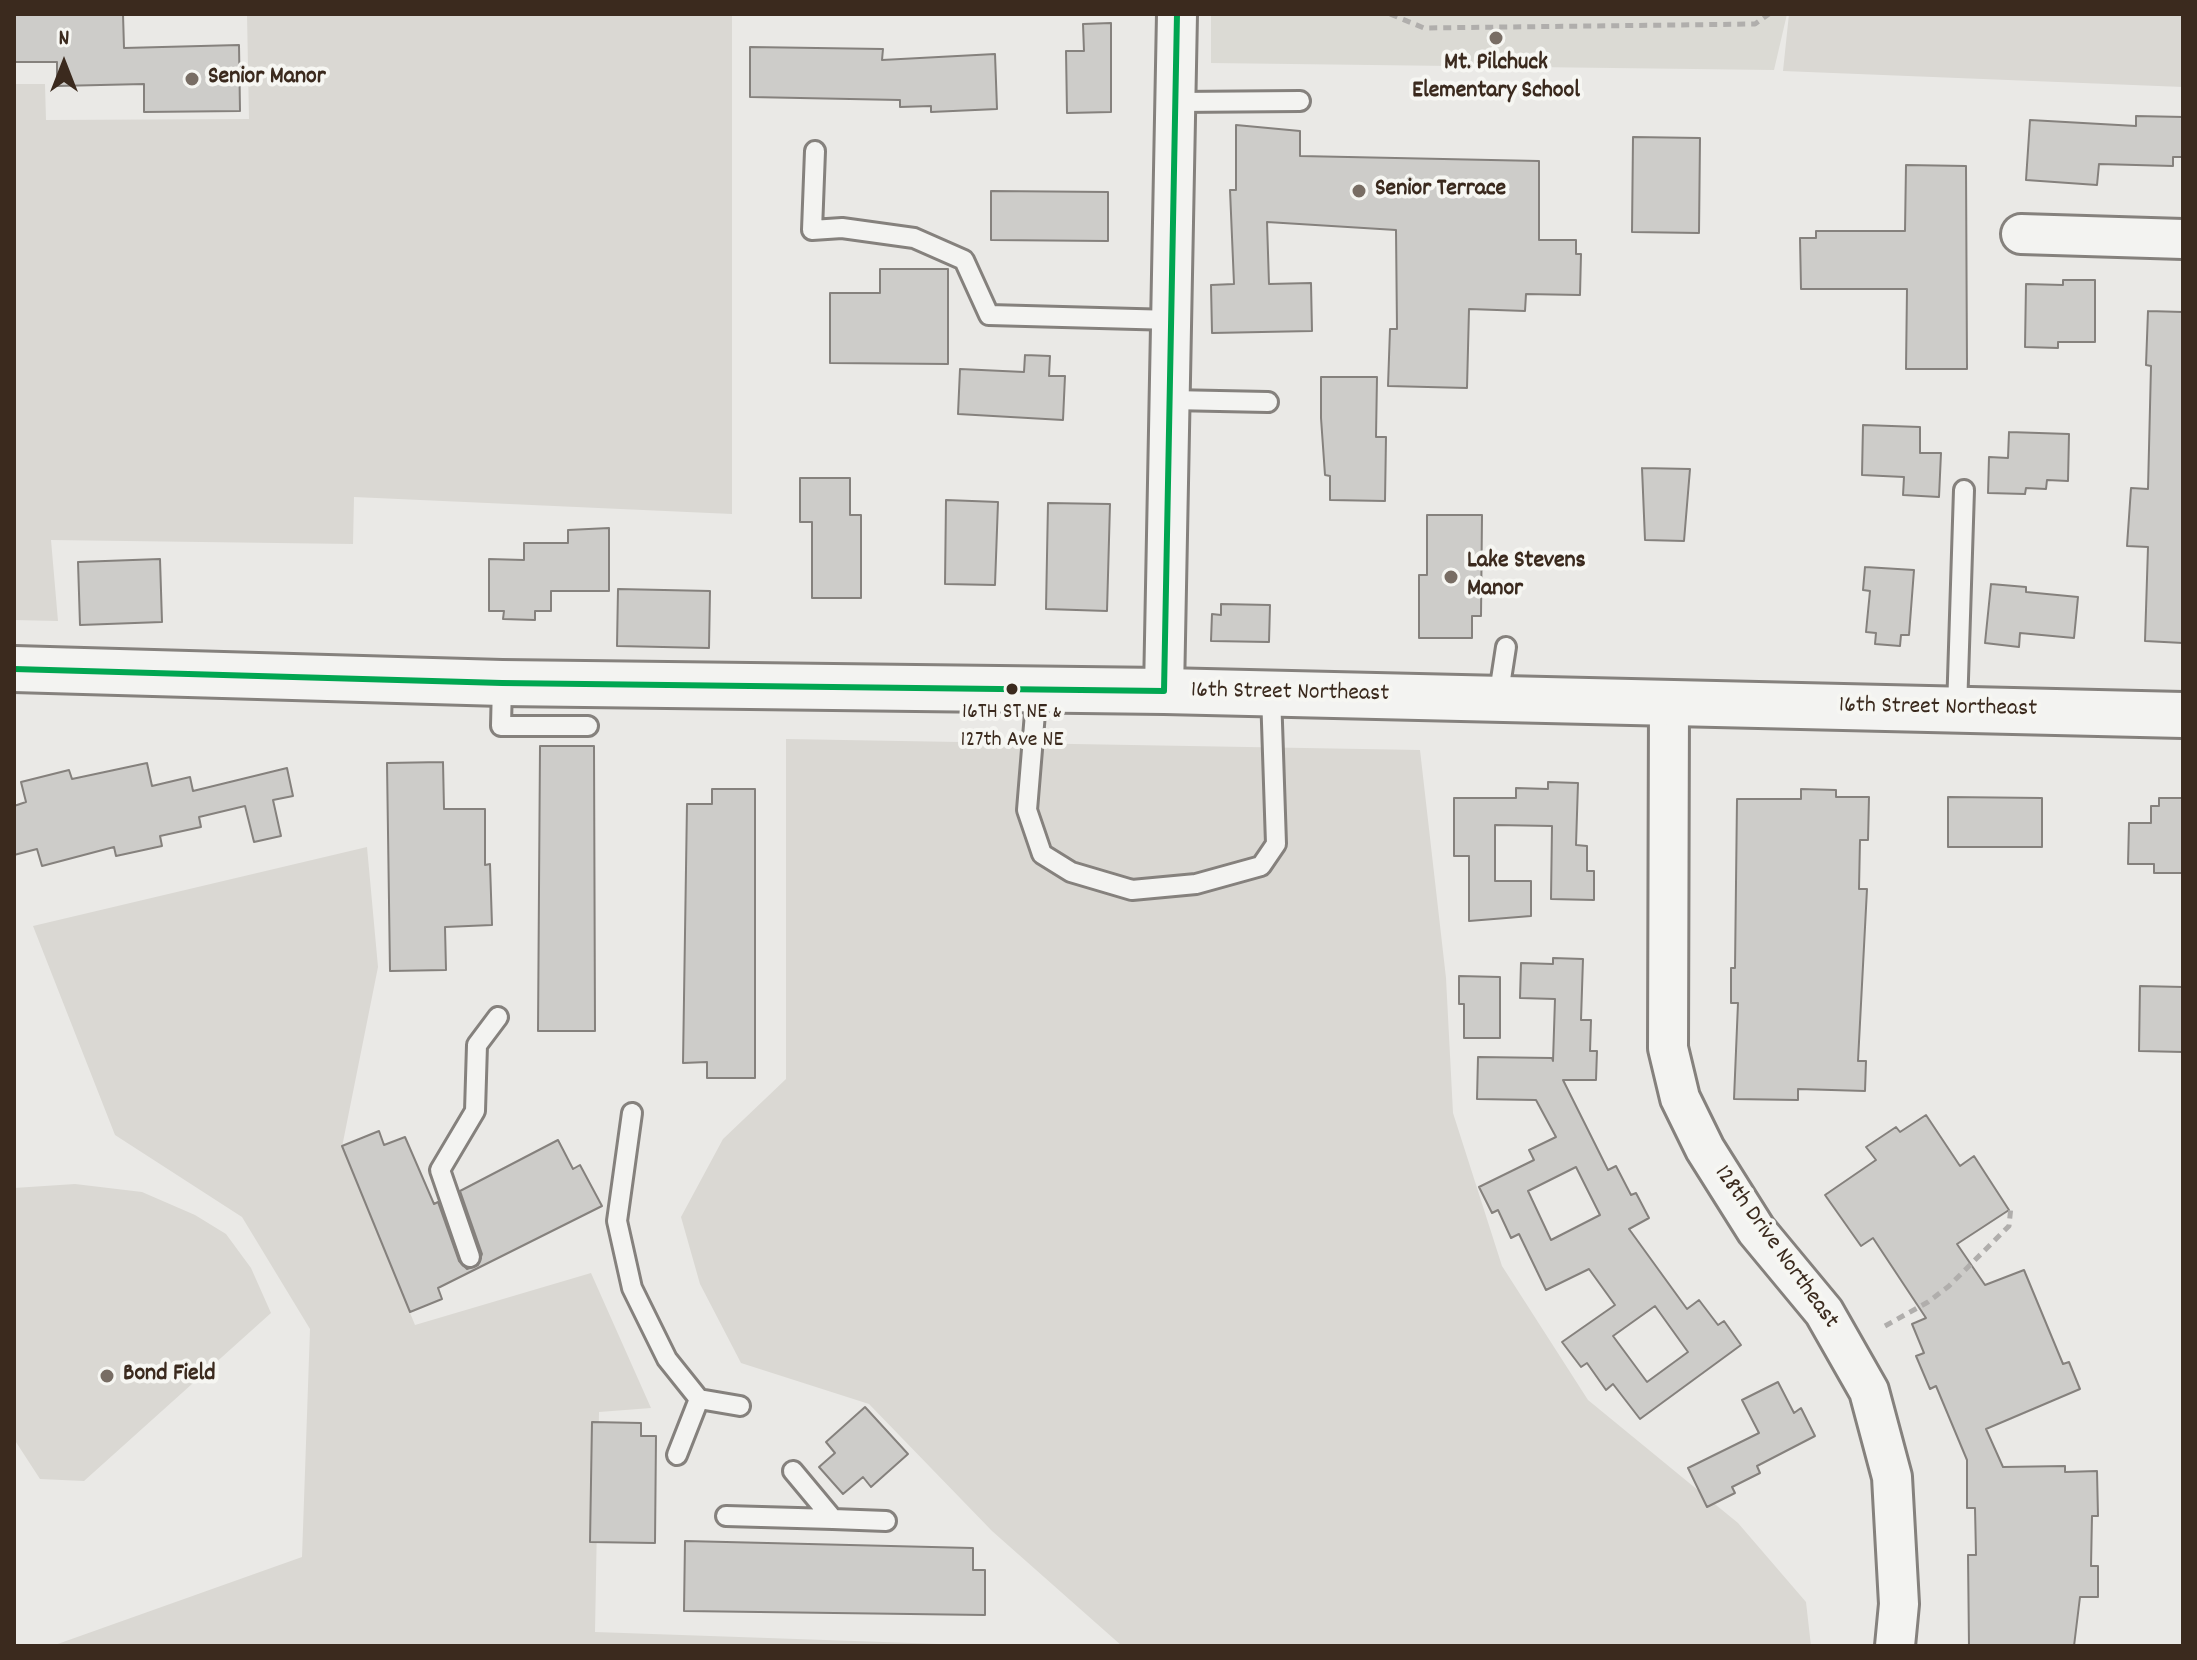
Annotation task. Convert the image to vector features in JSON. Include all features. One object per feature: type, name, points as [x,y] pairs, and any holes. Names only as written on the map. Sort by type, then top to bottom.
[{"type":"street","points":[[1164,691],[1177,14]]},
{"type":"street","points":[[2021,234],[2183,239]]},
{"type":"street","name":"16th Street Northeast","points":[[14,669],[502,683],[1271,693],[2183,715]]},
{"type":"street","name":"128th Drive Northeast","points":[[1669,703],[1668,1048],[1680,1098],[1705,1149],[1756,1230],[1824,1312],[1869,1391],[1892,1477],[1899,1604],[1895,1646]]},
{"type":"lane","points":[[1177,102],[1300,101]]},
{"type":"lane","points":[[815,151],[812,230],[842,228],[914,238],[964,260],[989,315],[1173,320]]},
{"type":"lane","points":[[1171,400],[1268,402]]},
{"type":"lane","points":[[1957,710],[1964,490]]},
{"type":"lane","points":[[1498,699],[1506,647]]},
{"type":"lane","points":[[502,683],[501,726],[588,726]]},
{"type":"lane","points":[[1037,689],[1027,810],[1042,854],[1071,872],[1132,890],[1196,884],[1261,866],[1276,844],[1271,693]]},
{"type":"lane","points":[[470,1257],[440,1170],[475,1111],[477,1045],[498,1017]]},
{"type":"lane","points":[[632,1113],[617,1221],[632,1288],[667,1359],[699,1399],[740,1406]]},
{"type":"lane","points":[[677,1455],[699,1399]]},
{"type":"lane","points":[[793,1471],[833,1519]]},
{"type":"lane","points":[[726,1516],[886,1521]]},
{"type":"path","points":[[1390,14],[1424,28],[1755,24],[1769,14]]},
{"type":"path","points":[[1885,1326],[1928,1302],[1949,1286],[2009,1226],[2011,1206]]},
{"type":"shaded area","points":[[247,14],[732,14],[732,514],[354,497],[353,544],[51,540],[58,621],[14,620],[14,84],[45,84],[46,120],[249,119]]},
{"type":"shaded area","name":"Mt. Pilchuck Elementary School","points":[[1211,14],[1787,14],[1774,70],[1211,63]]},
{"type":"shaded area","points":[[1789,14],[2183,14],[2183,87],[1783,71]]},
{"type":"shaded area","points":[[786,739],[1420,750],[1446,978],[1453,1113],[1502,1266],[1588,1400],[1738,1523],[1806,1602],[1811,1646],[1122,1646],[992,1531],[869,1404],[741,1363],[700,1284],[681,1217],[723,1139],[786,1079]]},
{"type":"shaded area","points":[[367,847],[378,967],[342,1147],[415,1325],[591,1273],[651,1408],[599,1412],[595,1632],[998,1646],[52,1646],[302,1557],[310,1329],[242,1217],[115,1135],[33,926]]},
{"type":"shaded area","name":"Bond Field","points":[[75,1184],[142,1192],[195,1215],[226,1234],[251,1268],[271,1313],[84,1481],[40,1479],[14,1439],[14,1188]]},
{"type":"building","points":[[14,14],[123,14],[124,48],[239,45],[240,111],[144,112],[144,84],[57,86],[57,62],[14,62]]},
{"type":"building","points":[[1111,23],[1111,112],[1067,113],[1066,51],[1084,51],[1083,24]]},
{"type":"building","points":[[750,47],[883,49],[882,60],[995,54],[997,109],[931,112],[931,106],[900,107],[900,100],[750,97]]},
{"type":"building","points":[[2136,116],[2183,117],[2183,157],[2173,157],[2173,166],[2099,164],[2097,185],[2026,180],[2030,120],[2136,126]]},
{"type":"building","points":[[1236,125],[1300,131],[1300,156],[1539,161],[1539,240],[1576,240],[1576,254],[1581,254],[1580,295],[1526,294],[1525,311],[1469,309],[1467,388],[1388,386],[1390,329],[1397,329],[1396,230],[1267,222],[1269,284],[1311,283],[1312,331],[1212,333],[1211,285],[1234,284],[1230,190],[1236,190]]},
{"type":"building","points":[[1633,137],[1700,138],[1699,233],[1632,232]]},
{"type":"building","points":[[1906,165],[1966,166],[1967,369],[1906,369],[1907,289],[1801,289],[1800,238],[1816,238],[1816,231],[1905,231]]},
{"type":"building","points":[[991,191],[1108,192],[1108,241],[991,240]]},
{"type":"building","points":[[880,269],[948,269],[948,364],[830,363],[830,293],[880,293]]},
{"type":"building","points":[[2063,280],[2095,280],[2095,342],[2058,342],[2058,348],[2025,347],[2026,284],[2063,285]]},
{"type":"building","points":[[2148,311],[2183,312],[2183,643],[2145,641],[2148,547],[2127,546],[2131,488],[2148,489],[2151,366],[2146,365]]},
{"type":"building","points":[[1025,355],[1050,356],[1049,376],[1065,376],[1063,420],[958,414],[960,369],[1024,372]]},
{"type":"building","points":[[1321,377],[1377,377],[1376,437],[1386,437],[1385,501],[1330,500],[1330,476],[1325,475]]},
{"type":"building","points":[[1863,425],[1920,427],[1920,453],[1941,453],[1939,497],[1903,495],[1904,477],[1862,475]]},
{"type":"building","points":[[2009,432],[2069,434],[2068,481],[2047,480],[2046,489],[2026,488],[2025,494],[1988,493],[1989,457],[2008,458]]},
{"type":"building","points":[[1642,468],[1690,469],[1684,541],[1645,540]]},
{"type":"building","points":[[800,478],[850,478],[850,515],[861,515],[861,598],[812,598],[812,522],[800,522]]},
{"type":"building","points":[[946,500],[998,502],[995,585],[945,584]]},
{"type":"building","points":[[1048,503],[1110,504],[1107,611],[1046,609]]},
{"type":"building","name":"Lake Stevens Manor","points":[[1427,515],[1482,515],[1481,616],[1472,616],[1472,638],[1419,638],[1419,575],[1427,575]]},
{"type":"building","points":[[609,528],[609,591],[551,591],[551,611],[535,611],[535,620],[503,619],[504,611],[489,611],[489,559],[524,560],[524,543],[568,543],[568,530]]},
{"type":"building","points":[[160,559],[162,622],[80,625],[78,562]]},
{"type":"building","points":[[1865,567],[1914,570],[1909,635],[1901,635],[1900,646],[1875,644],[1876,633],[1866,632],[1870,591],[1863,590]]},
{"type":"building","points":[[1991,584],[2026,587],[2026,592],[2078,597],[2074,638],[2020,633],[2019,647],[1985,643]]},
{"type":"building","points":[[618,589],[710,591],[709,648],[617,646]]},
{"type":"building","points":[[1221,604],[1270,605],[1269,642],[1211,641],[1212,614],[1221,615]]},
{"type":"building","points":[[540,746],[594,746],[595,1031],[538,1031]]},
{"type":"building","points":[[443,762],[444,809],[485,809],[485,865],[490,864],[492,925],[445,927],[446,970],[390,971],[387,763]]},
{"type":"building","points":[[147,763],[152,786],[190,777],[193,791],[287,768],[293,796],[273,800],[281,836],[254,842],[245,806],[199,817],[201,827],[160,836],[162,846],[116,856],[114,847],[42,866],[37,849],[14,855],[14,806],[26,802],[21,782],[69,770],[72,779]]},
{"type":"building","points":[[1548,782],[1578,783],[1576,845],[1587,846],[1587,871],[1594,871],[1594,900],[1551,899],[1552,826],[1495,825],[1495,881],[1531,881],[1531,916],[1469,921],[1469,856],[1454,856],[1454,798],[1516,798],[1516,788],[1548,789]]},
{"type":"building","points":[[712,789],[755,789],[755,1078],[707,1078],[707,1062],[683,1063],[687,804],[712,804]]},
{"type":"building","points":[[1801,789],[1836,790],[1836,797],[1869,797],[1868,840],[1860,840],[1859,889],[1867,889],[1858,1061],[1866,1061],[1865,1091],[1798,1089],[1798,1100],[1734,1099],[1738,1003],[1731,1003],[1731,968],[1735,968],[1737,799],[1801,799]]},
{"type":"building","points":[[1948,797],[2042,798],[2042,847],[1948,847]]},
{"type":"building","points":[[2159,798],[2183,798],[2183,873],[2154,873],[2154,864],[2128,864],[2129,823],[2151,823],[2151,806],[2159,806]]},
{"type":"building","points":[[1553,958],[1583,959],[1581,1020],[1591,1020],[1590,1051],[1597,1051],[1596,1080],[1563,1080],[1608,1170],[1616,1166],[1631,1195],[1636,1193],[1649,1218],[1629,1229],[1687,1309],[1699,1300],[1718,1325],[1724,1321],[1741,1345],[1640,1419],[1613,1384],[1606,1390],[1587,1363],[1581,1367],[1562,1342],[1615,1305],[1589,1269],[1546,1290],[1519,1234],[1511,1238],[1498,1210],[1492,1213],[1479,1187],[1534,1160],[1529,1150],[1556,1137],[1536,1100],[1477,1099],[1478,1057],[1552,1058],[1553,1061],[1555,999],[1520,998],[1521,963],[1553,964]],"holes":[[[1576,1167],[1600,1215],[1551,1240],[1528,1191]],[[1655,1306],[1688,1352],[1647,1382],[1613,1336]]]},
{"type":"building","points":[[1459,976],[1500,977],[1500,1038],[1464,1038],[1464,1004],[1459,1004]]},
{"type":"building","points":[[2140,986],[2183,987],[2183,1052],[2139,1051]]},
{"type":"building","points":[[1926,1115],[1960,1166],[1974,1156],[2009,1210],[1957,1244],[1985,1285],[2024,1270],[2063,1364],[2069,1362],[2080,1389],[1986,1429],[2003,1467],[2065,1466],[2065,1472],[2097,1471],[2098,1516],[2092,1516],[2091,1566],[2098,1566],[2098,1597],[2080,1597],[2074,1646],[1969,1646],[1968,1555],[1976,1555],[1975,1508],[1967,1508],[1967,1460],[1936,1386],[1930,1389],[1916,1356],[1924,1353],[1912,1324],[1926,1318],[1873,1238],[1861,1246],[1825,1195],[1876,1160],[1866,1147],[1896,1127],[1900,1132]]},
{"type":"building","points":[[379,1131],[384,1145],[405,1137],[434,1204],[438,1202],[459,1261],[467,1269],[478,1265],[482,1254],[460,1191],[558,1140],[573,1169],[580,1165],[602,1206],[438,1288],[442,1299],[410,1312],[342,1146]]},
{"type":"building","points":[[1778,1382],[1794,1413],[1801,1408],[1815,1436],[1757,1466],[1760,1473],[1732,1487],[1735,1493],[1707,1507],[1688,1468],[1759,1433],[1742,1400]]},
{"type":"building","points":[[865,1407],[908,1454],[871,1487],[863,1477],[843,1494],[819,1467],[835,1453],[826,1442]]},
{"type":"building","points":[[592,1422],[641,1423],[641,1436],[656,1436],[655,1543],[590,1542]]},
{"type":"building","points":[[685,1541],[973,1548],[973,1570],[985,1570],[985,1615],[684,1611]]},
{"type":"transit line","points":[[1164,691],[1177,14]]},
{"type":"transit line","points":[[14,669],[502,683],[1164,691]]},
{"type":"place","name":"Mt. Pilchuck Elementary School","points":[[1496,38]]},
{"type":"place","name":"Senior Manor","points":[[192,79]]},
{"type":"place","name":"Senior Terrace","points":[[1359,191]]},
{"type":"place","name":"Lake Stevens Manor","points":[[1451,577]]},
{"type":"place","name":"16TH ST NE & 127th Ave NE","points":[[1012,689]]},
{"type":"place","name":"Bond Field","points":[[107,1376]]}]
